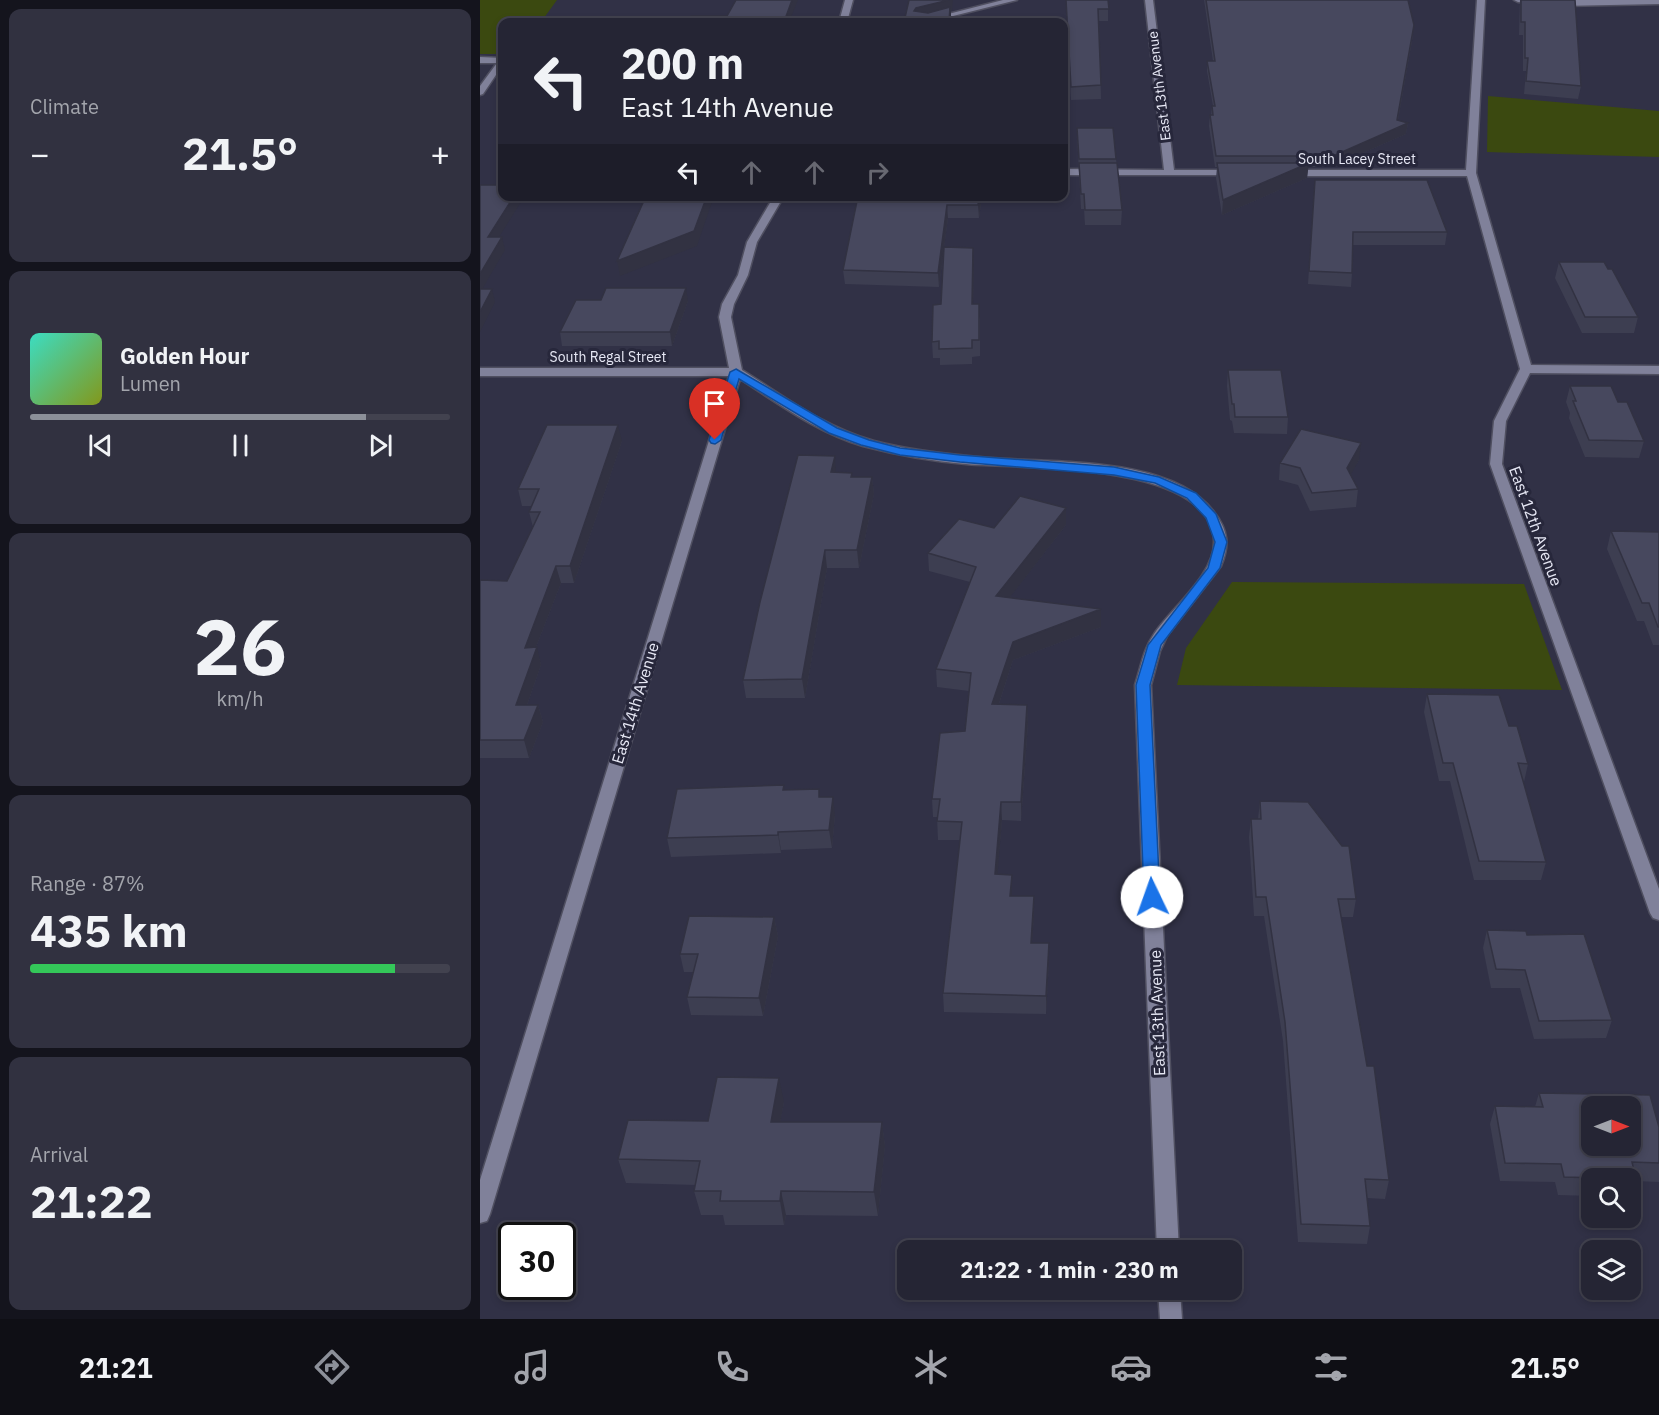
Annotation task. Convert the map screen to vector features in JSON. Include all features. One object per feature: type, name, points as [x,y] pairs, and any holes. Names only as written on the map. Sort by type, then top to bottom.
[{"type":"street","points":[[844,18],[849,0]]},
{"type":"street","points":[[938,18],[1013,0]]},
{"type":"street","name":"East 13th Avenue","points":[[1149,0],[1169,172]]},
{"type":"street","points":[[1481,0],[1471,173],[1526,369],[1659,370]]},
{"type":"street","points":[[1518,0],[1561,4],[1659,2]]},
{"type":"street","points":[[480,60],[498,60]]},
{"type":"street","points":[[480,93],[498,66]]},
{"type":"street","points":[[1068,172],[1251,172]]},
{"type":"street","name":"South Lacey Street","points":[[1274,173],[1471,173]]},
{"type":"street","name":"East 14th Avenue","points":[[480,1214],[736,372],[725,317],[728,304],[743,275],[752,242],[776,201]]},
{"type":"street","name":"East 12th Avenue","points":[[1526,369],[1500,421],[1496,464],[1659,913]]},
{"type":"street","name":"South Regal Street","points":[[480,372],[736,372]]},
{"type":"street","name":"East 13th Avenue","points":[[736,372],[833,430],[865,442],[900,451],[960,459],[1114,471],[1159,480],[1191,495],[1212,517],[1221,542],[1214,568],[1155,645],[1143,685],[1168,1240]]},
{"type":"street","points":[[1170,1300],[1171,1319]]},
{"type":"green space","points":[[480,0],[557,0],[544,18],[498,18],[498,54],[480,54]]},
{"type":"green space","points":[[1488,96],[1659,111],[1659,157],[1487,152]]},
{"type":"green space","points":[[1232,582],[1524,584],[1562,690],[1177,685],[1186,648]]},
{"type":"building","points":[[736,0],[792,0],[785,18],[690,18],[691,16],[727,16]]},
{"type":"building","points":[[909,0],[949,0],[916,8],[914,11],[928,13],[950,7],[949,18],[905,18]]},
{"type":"building","points":[[1066,0],[1108,0],[1109,9],[1098,9],[1101,85],[1071,87]]},
{"type":"building","points":[[1206,0],[1408,0],[1414,25],[1397,120],[1408,123],[1333,156],[1216,156],[1210,115],[1213,115],[1212,106],[1215,106],[1207,61],[1215,61]]},
{"type":"building","points":[[1521,0],[1575,0],[1581,86],[1526,81],[1528,58],[1525,58],[1525,22],[1521,22]]},
{"type":"building","points":[[1077,128],[1113,128],[1116,159],[1079,159]]},
{"type":"building","points":[[1079,163],[1117,163],[1122,210],[1085,210],[1084,194],[1081,194]]},
{"type":"building","points":[[1217,163],[1309,163],[1223,200]]},
{"type":"building","points":[[1315,180],[1427,180],[1447,232],[1353,232],[1352,273],[1309,271]]},
{"type":"building","points":[[480,185],[498,185],[498,201],[511,201],[488,237],[502,237],[480,274]]},
{"type":"building","points":[[644,201],[705,201],[694,231],[617,261]]},
{"type":"building","points":[[857,201],[978,201],[978,205],[947,205],[938,273],[843,270]]},
{"type":"building","points":[[944,247],[973,248],[972,304],[979,304],[979,340],[972,340],[972,348],[939,349],[939,341],[932,342],[933,305],[941,304]]},
{"type":"building","points":[[1559,262],[1604,262],[1608,269],[1612,269],[1638,317],[1585,317]]},
{"type":"building","points":[[606,288],[686,288],[670,332],[560,332],[576,300],[601,300]]},
{"type":"building","points":[[480,289],[492,289],[480,312]]},
{"type":"building","points":[[1228,370],[1281,370],[1288,417],[1235,417]]},
{"type":"building","points":[[1570,386],[1611,386],[1618,402],[1627,402],[1644,441],[1589,440],[1573,401],[1576,401]]},
{"type":"building","points":[[547,425],[618,425],[570,566],[556,566],[525,648],[537,647],[516,705],[538,705],[524,740],[480,740],[480,580],[507,581],[540,512],[529,512],[539,489],[518,489]]},
{"type":"building","points":[[1301,429],[1361,443],[1347,468],[1358,489],[1312,493],[1300,468],[1280,463]]},
{"type":"building","points":[[798,455],[835,456],[831,472],[852,473],[851,477],[872,477],[857,550],[825,550],[802,679],[743,680],[760,602]]},
{"type":"building","points":[[1020,496],[1066,508],[996,596],[1101,609],[1013,642],[992,704],[1027,705],[1021,802],[1001,802],[995,874],[1012,875],[1010,896],[1034,896],[1031,943],[1049,943],[1046,996],[943,993],[962,822],[937,821],[940,799],[932,799],[940,733],[965,731],[971,673],[936,669],[976,567],[928,553],[959,519],[994,528]]},
{"type":"building","points":[[1611,531],[1659,532],[1659,627],[1649,603],[1642,603]]},
{"type":"building","points":[[1427,694],[1499,695],[1509,726],[1517,726],[1528,764],[1518,763],[1546,862],[1479,861],[1453,763],[1443,763]]},
{"type":"building","points":[[784,785],[783,790],[819,789],[819,797],[833,797],[829,830],[778,832],[778,835],[667,838],[677,789]]},
{"type":"building","points":[[1260,801],[1308,802],[1342,846],[1349,846],[1356,899],[1338,899],[1367,1066],[1374,1066],[1389,1180],[1365,1179],[1370,1226],[1301,1224],[1285,1022],[1266,897],[1256,897],[1251,819],[1261,819]]},
{"type":"building","points":[[689,916],[774,917],[759,998],[687,997],[698,954],[680,954]]},
{"type":"building","points":[[1487,930],[1526,931],[1527,935],[1584,934],[1612,1020],[1539,1021],[1525,970],[1496,969]]},
{"type":"building","points":[[717,1077],[779,1078],[771,1122],[882,1122],[874,1192],[781,1191],[780,1201],[720,1201],[721,1191],[694,1191],[700,1161],[618,1159],[628,1120],[708,1121]]},
{"type":"building","points":[[1539,1093],[1650,1095],[1659,1127],[1659,1163],[1632,1162],[1633,1168],[1581,1168],[1581,1177],[1564,1177],[1561,1164],[1505,1163],[1495,1106],[1543,1107]]},
{"type":"route","points":[[715,440],[736,372],[833,430],[865,442],[900,451],[960,459],[1114,471],[1159,480],[1191,495],[1202,506],[1212,517],[1221,542],[1214,568],[1155,645],[1143,685],[1152,897]]}]
